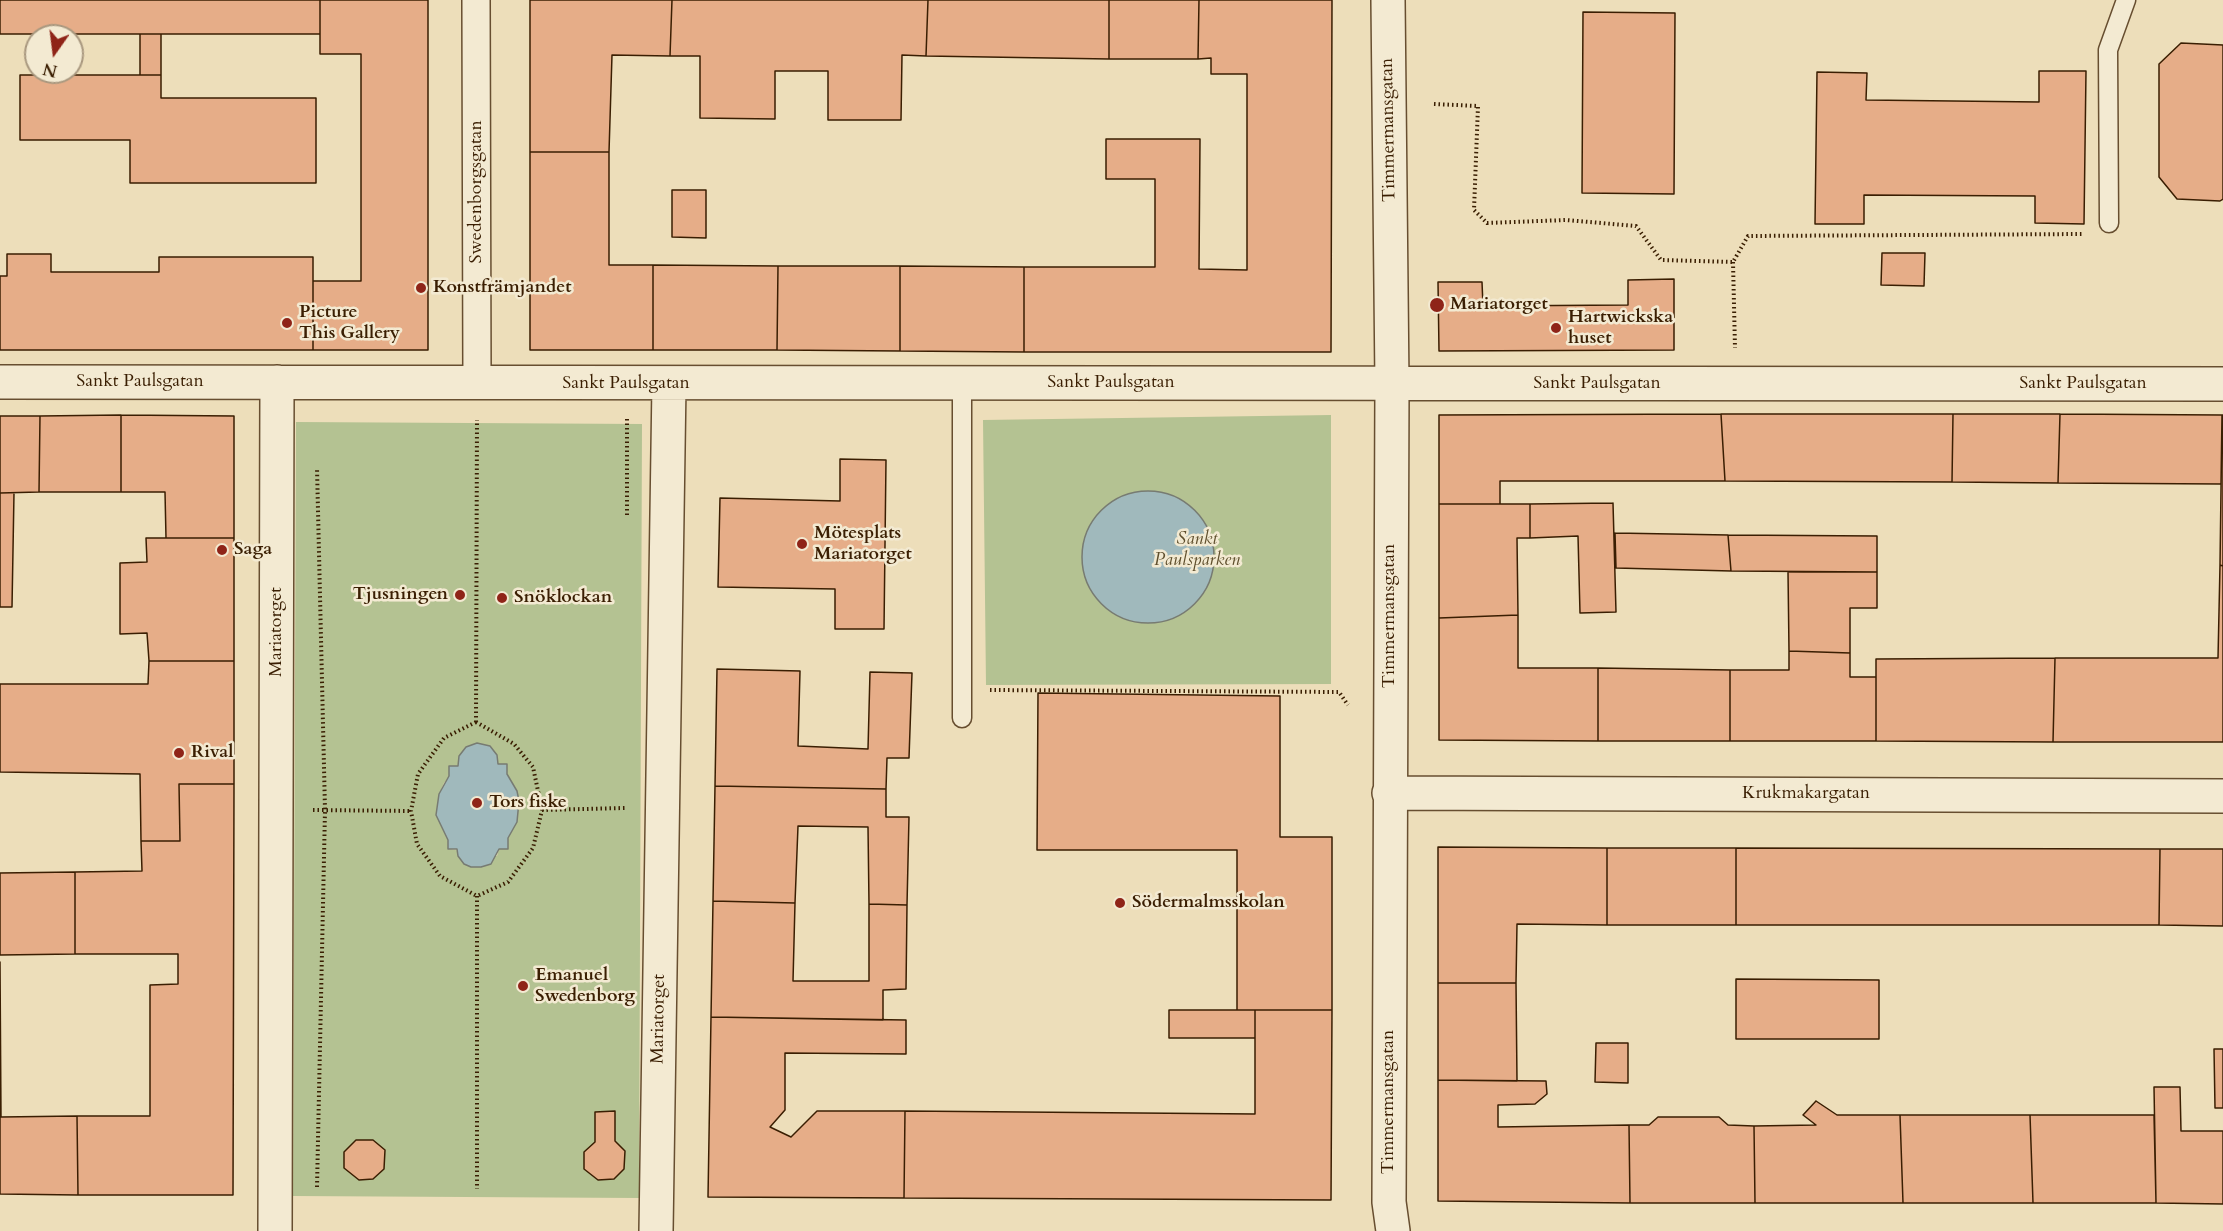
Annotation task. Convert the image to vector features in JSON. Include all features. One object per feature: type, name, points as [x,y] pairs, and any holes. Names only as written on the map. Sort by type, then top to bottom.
[{"type":"street","name":"Swedenborgsgatan","points":[[476,0],[477,384]]},
{"type":"street","name":"Timmermansgatan","points":[[1388,0],[1392,384],[1389,1202],[1393,1231]]},
{"type":"street","name":"Sankt Paulsgatan","points":[[0,382],[2223,384]]},
{"type":"street","name":"Mariatorget","points":[[274,1231],[278,382]]},
{"type":"street","name":"Mariatorget","points":[[656,1231],[669,384]]},
{"type":"street","name":"Krukmakargatan","points":[[1389,793],[2223,796]]},
{"type":"lane","points":[[2109,223],[2108,50],[2126,0]]},
{"type":"lane","points":[[962,383],[962,717]]},
{"type":"path","points":[[1434,104],[1478,106],[1474,210],[1487,223],[1566,220],[1636,226],[1661,260],[1733,262]]},
{"type":"path","points":[[1736,384],[1733,262],[1749,236],[2082,235],[2109,223]]},
{"type":"path","points":[[476,722],[477,384]]},
{"type":"path","points":[[317,466],[325,810],[317,1187]]},
{"type":"path","points":[[962,690],[1339,692],[1348,705]]},
{"type":"path","points":[[476,722],[514,744],[533,767],[542,810],[533,848],[508,882],[477,896]]},
{"type":"path","points":[[476,722],[444,738],[418,774],[411,811],[417,844],[440,876],[477,896]]},
{"type":"path","points":[[542,810],[662,807]]},
{"type":"path","points":[[276,810],[411,811]]},
{"type":"path","points":[[477,896],[477,1189]]},
{"type":"green space","name":"Sankt Paulsparken","points":[[1331,415],[1331,684],[986,685],[983,420]]},
{"type":"green space","points":[[296,422],[642,424],[639,1198],[293,1196]],"holes":[[[507,764],[507,774],[517,791],[519,801],[517,822],[508,837],[508,849],[499,849],[497,856],[448,849],[448,840],[436,815],[439,794],[444,783],[458,766]]]},
{"type":"water","points":[[1148,491],[1173,496],[1195,510],[1209,532],[1214,557],[1209,582],[1195,604],[1173,618],[1148,623],[1123,618],[1101,604],[1087,582],[1082,557],[1087,532],[1101,510],[1123,496]]},
{"type":"water","points":[[477,743],[490,746],[497,755],[498,764],[507,764],[507,774],[517,791],[519,801],[517,822],[508,838],[508,849],[499,849],[491,864],[471,867],[464,864],[458,856],[457,849],[448,849],[448,840],[436,815],[439,794],[449,776],[449,766],[458,766],[459,756],[466,747]]},
{"type":"building","points":[[0,0],[320,0],[320,34],[84,34],[84,24],[24,24],[24,34],[0,34]]},
{"type":"building","points":[[320,0],[428,0],[428,350],[313,350],[313,281],[361,281],[361,54],[320,54]]},
{"type":"building","points":[[530,0],[672,0],[670,56],[612,55],[609,152],[530,152]]},
{"type":"building","points":[[672,0],[928,0],[926,56],[902,55],[901,120],[828,120],[828,71],[775,71],[775,119],[700,118],[700,56],[670,56]]},
{"type":"building","points":[[928,0],[1109,0],[1109,59],[926,56]]},
{"type":"building","points":[[1109,0],[1199,0],[1198,59],[1109,59]]},
{"type":"building","points":[[1199,0],[1332,0],[1331,352],[1024,352],[1024,267],[1155,267],[1155,179],[1106,179],[1106,139],[1200,139],[1199,269],[1247,270],[1247,74],[1211,74],[1211,58],[1198,59]]},
{"type":"building","points":[[1583,12],[1675,13],[1674,194],[1582,193]]},
{"type":"building","points":[[140,34],[161,34],[161,75],[140,75]]},
{"type":"building","points":[[2181,43],[2223,45],[2223,199],[2220,201],[2177,199],[2159,177],[2159,64]]},
{"type":"building","points":[[2039,71],[2086,71],[2084,224],[2035,223],[2035,196],[1864,195],[1864,224],[1815,224],[1817,72],[1867,73],[1866,100],[2039,102]]},
{"type":"building","points":[[20,75],[24,75],[24,84],[84,84],[84,75],[161,75],[161,98],[316,98],[316,183],[130,183],[130,140],[20,140]]},
{"type":"building","points":[[530,152],[609,152],[609,265],[653,265],[653,350],[530,350]]},
{"type":"building","points":[[672,190],[706,190],[706,238],[672,237]]},
{"type":"building","points":[[1882,253],[1925,253],[1924,286],[1881,285]]},
{"type":"building","points":[[7,254],[51,254],[51,272],[159,272],[159,257],[313,257],[313,350],[0,350],[0,276],[7,276]]},
{"type":"building","points":[[653,265],[778,266],[777,350],[653,350]]},
{"type":"building","points":[[778,266],[900,266],[900,351],[777,350]]},
{"type":"building","points":[[900,266],[1024,267],[1024,352],[900,351]]},
{"type":"building","name":"Hartwickska huset","points":[[1674,279],[1674,350],[1439,351],[1438,282],[1482,282],[1483,306],[1628,305],[1628,280]]},
{"type":"building","points":[[1721,414],[1725,481],[1500,481],[1500,504],[1439,504],[1439,415]]},
{"type":"building","points":[[1721,414],[1953,414],[1952,482],[1725,481]]},
{"type":"building","points":[[1953,414],[2060,414],[2058,483],[1952,482]]},
{"type":"building","points":[[2060,414],[2222,415],[2221,484],[2058,483]]},
{"type":"building","points":[[121,415],[121,492],[39,492],[40,416]]},
{"type":"building","points":[[121,415],[234,416],[234,538],[166,538],[165,492],[121,492]]},
{"type":"building","points":[[2223,415],[2223,566],[2220,565]]},
{"type":"building","points":[[0,416],[40,416],[39,492],[0,493]]},
{"type":"building","name":"Mötesplats Mariatorget","points":[[840,459],[886,460],[884,629],[835,629],[835,589],[718,587],[720,498],[840,501]]},
{"type":"building","points":[[0,493],[14,493],[12,607],[0,607]]},
{"type":"building","points":[[1613,503],[1616,612],[1580,613],[1578,536],[1530,538],[1530,504]]},
{"type":"building","points":[[1439,504],[1530,504],[1530,538],[1517,538],[1518,615],[1439,618]]},
{"type":"building","points":[[1615,533],[1728,535],[1731,571],[1616,568]]},
{"type":"building","points":[[1728,535],[1877,536],[1877,572],[1731,571]]},
{"type":"building","points":[[146,538],[234,538],[234,661],[149,661],[147,633],[120,634],[120,563],[147,562]]},
{"type":"building","points":[[2220,565],[2223,566],[2223,742],[2053,742],[2055,658],[2218,658]]},
{"type":"building","points":[[1788,572],[1877,572],[1877,608],[1850,608],[1850,653],[1789,651]]},
{"type":"building","points":[[1518,615],[1518,668],[1598,668],[1598,741],[1439,740],[1439,618]]},
{"type":"building","points":[[1789,651],[1850,653],[1850,677],[1876,677],[1876,741],[1730,741],[1730,670],[1789,670]]},
{"type":"building","points":[[2055,658],[2053,742],[1876,741],[1876,659]]},
{"type":"building","points":[[149,661],[234,661],[234,784],[179,784],[180,841],[141,841],[140,774],[0,772],[0,684],[148,684]]},
{"type":"building","points":[[1598,668],[1730,670],[1730,741],[1598,741]]},
{"type":"building","points":[[717,669],[800,671],[798,746],[868,749],[870,672],[912,673],[909,758],[887,758],[886,789],[715,786]]},
{"type":"building","points":[[1038,693],[1280,696],[1280,837],[1332,837],[1332,1010],[1237,1010],[1237,850],[1037,850]]},
{"type":"building","points":[[179,784],[234,784],[233,1195],[78,1195],[77,1116],[150,1116],[150,985],[178,984],[178,954],[75,954],[75,872],[142,871],[141,841],[180,841]]},
{"type":"building","points":[[715,786],[886,789],[886,817],[909,817],[907,905],[869,904],[868,827],[798,826],[795,903],[713,901]]},
{"type":"building","points":[[1438,847],[1607,848],[1607,925],[1517,924],[1516,983],[1438,983]]},
{"type":"building","points":[[1607,848],[1736,848],[1736,925],[1607,925]]},
{"type":"building","points":[[1736,848],[2160,849],[2159,925],[1736,925]]},
{"type":"building","points":[[2160,849],[2223,849],[2223,926],[2159,925]]},
{"type":"building","points":[[75,872],[75,954],[0,955],[0,873]]},
{"type":"building","points":[[713,901],[795,903],[793,981],[869,981],[869,904],[907,905],[906,989],[883,990],[883,1020],[711,1017]]},
{"type":"building","points":[[0,962],[1,1117],[77,1116],[78,1195],[0,1194]]},
{"type":"building","points":[[1736,979],[1879,980],[1879,1039],[1736,1039]]},
{"type":"building","points":[[1438,983],[1516,983],[1517,1081],[1438,1080]]},
{"type":"building","points":[[1169,1010],[1255,1010],[1255,1038],[1169,1038]]},
{"type":"building","points":[[1255,1010],[1332,1010],[1331,1200],[904,1198],[905,1111],[1255,1114]]},
{"type":"building","points":[[711,1017],[906,1020],[906,1054],[785,1053],[785,1110],[770,1127],[791,1137],[817,1111],[905,1111],[904,1198],[708,1197]]},
{"type":"building","points":[[1596,1043],[1628,1043],[1628,1083],[1595,1082]]},
{"type":"building","points":[[2214,1049],[2223,1049],[2223,1108],[2215,1108]]},
{"type":"building","points":[[1438,1080],[1546,1081],[1547,1094],[1535,1104],[1498,1105],[1498,1127],[1629,1125],[1630,1203],[1438,1201]]},
{"type":"building","points":[[2154,1087],[2180,1087],[2181,1131],[2223,1131],[2223,1204],[2156,1203]]},
{"type":"building","points":[[1816,1101],[1837,1115],[1900,1115],[1903,1203],[1755,1203],[1754,1126],[1816,1125],[1803,1115]]},
{"type":"building","points":[[615,1111],[615,1141],[625,1151],[624,1169],[614,1179],[598,1180],[584,1169],[584,1152],[595,1142],[595,1112]]},
{"type":"building","points":[[1900,1115],[2030,1115],[2033,1203],[1903,1203]]},
{"type":"building","points":[[2030,1115],[2154,1115],[2156,1203],[2033,1203]]},
{"type":"building","points":[[1658,1117],[1719,1117],[1728,1125],[1754,1126],[1755,1203],[1630,1203],[1629,1125],[1649,1125]]},
{"type":"building","points":[[356,1140],[373,1140],[385,1150],[384,1169],[373,1179],[359,1180],[344,1168],[344,1152]]},
{"type":"place","name":"Konstfrämjandet","points":[[421,288]]},
{"type":"place","name":"Mariatorget","points":[[1437,305]]},
{"type":"place","name":"Picture This Gallery","points":[[287,323]]},
{"type":"place","name":"Hartwickska huset","points":[[1556,328]]},
{"type":"place","name":"Mötesplats Mariatorget","points":[[802,544]]},
{"type":"place","name":"Saga","points":[[222,550]]},
{"type":"place","name":"Tjusningen","points":[[460,595]]},
{"type":"place","name":"Snöklockan","points":[[502,598]]},
{"type":"place","name":"Rival","points":[[179,753]]},
{"type":"place","name":"Tors fiske","points":[[477,803]]},
{"type":"place","name":"Södermalmsskolan","points":[[1120,903]]},
{"type":"place","name":"Emanuel Swedenborg","points":[[523,986]]}]
